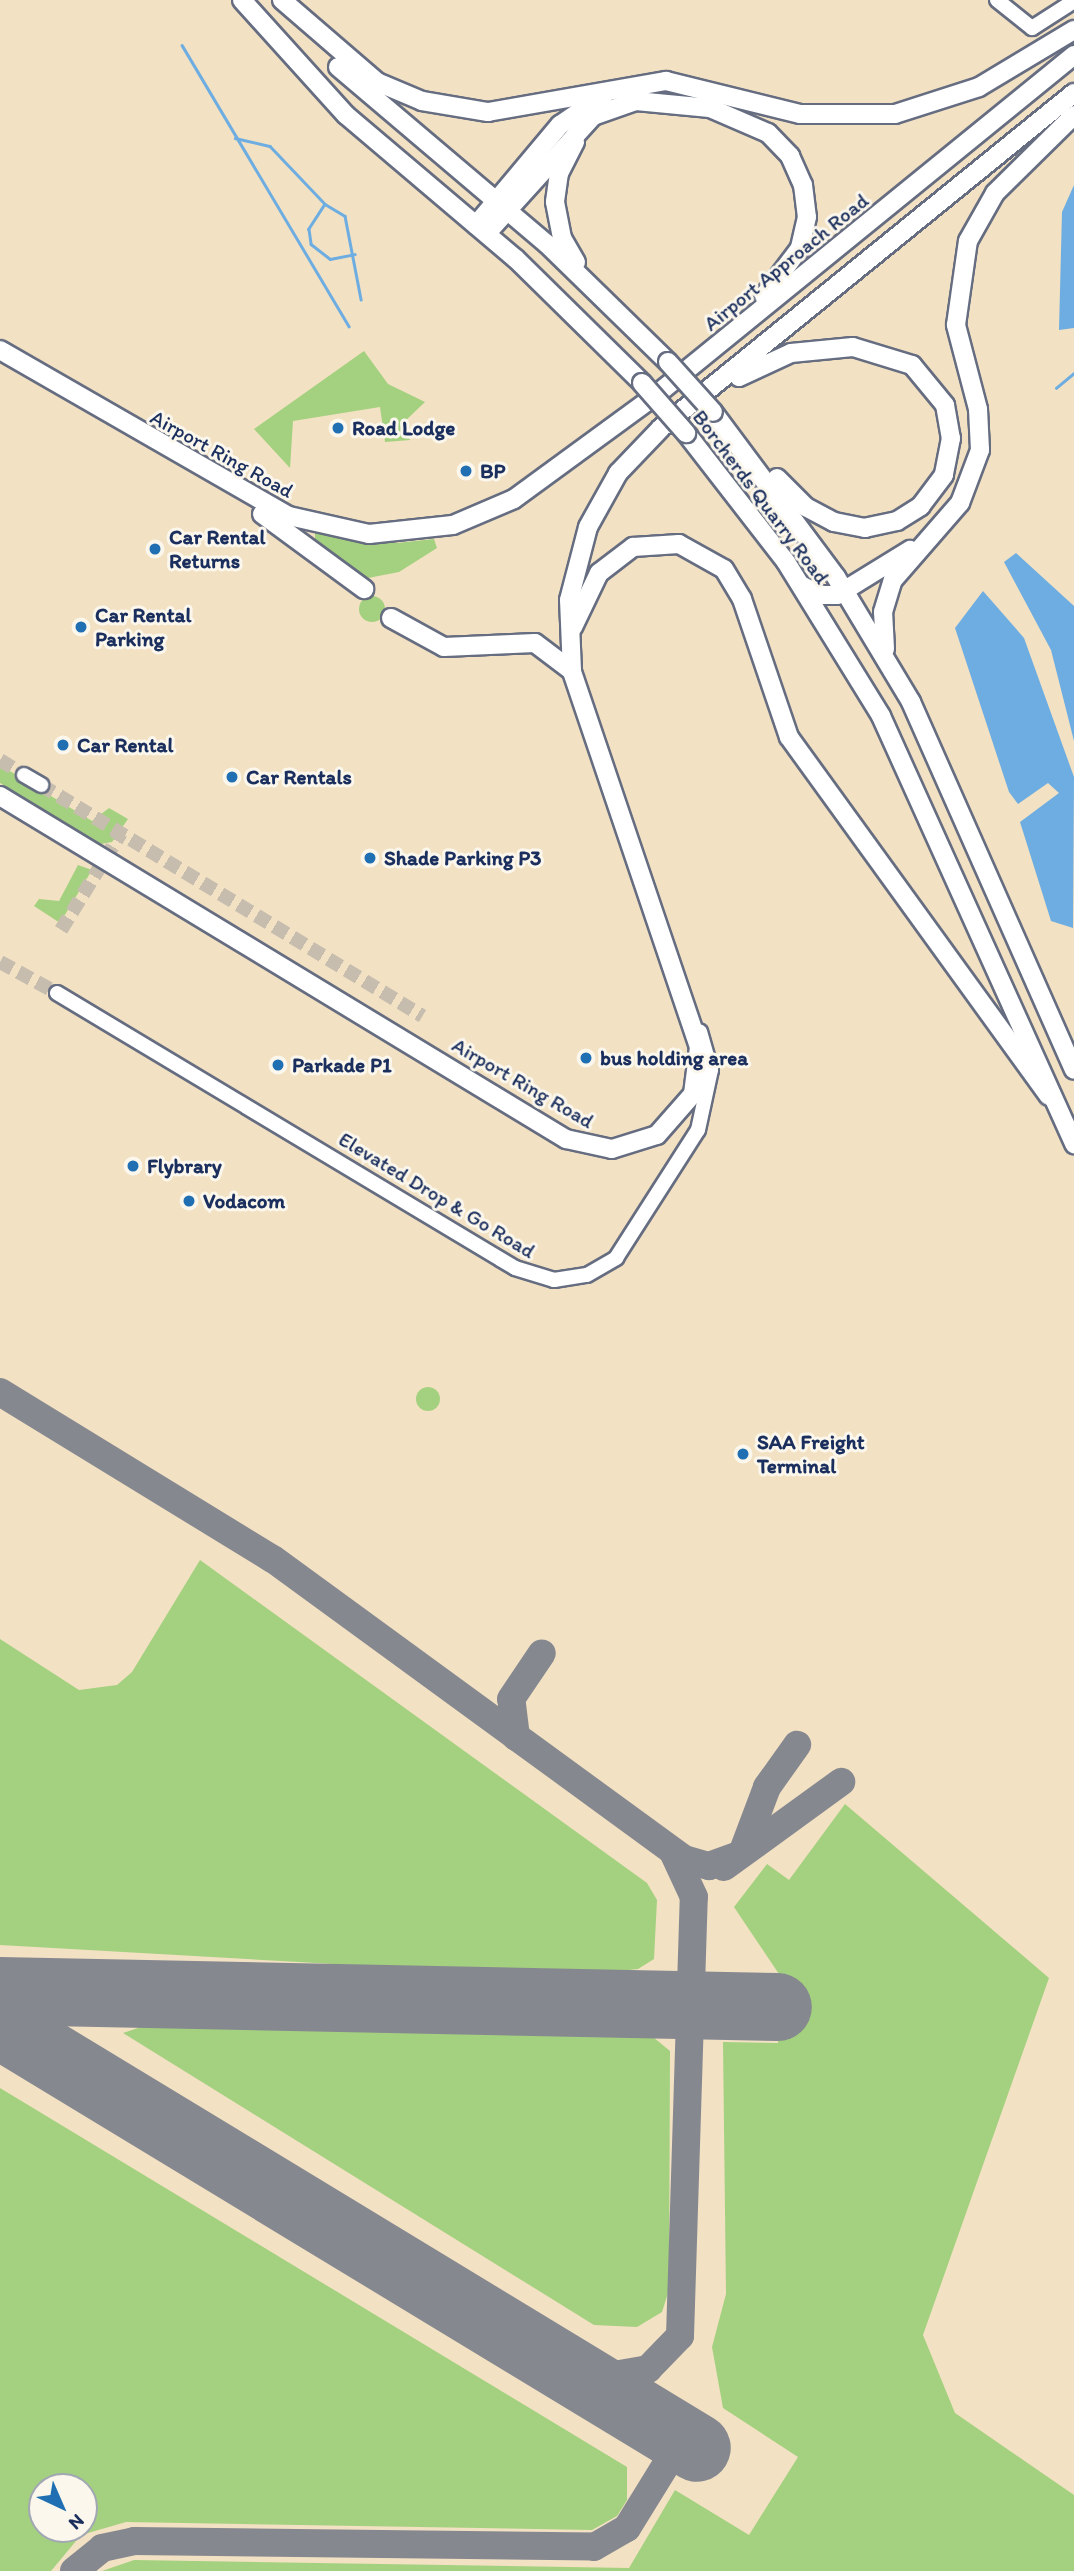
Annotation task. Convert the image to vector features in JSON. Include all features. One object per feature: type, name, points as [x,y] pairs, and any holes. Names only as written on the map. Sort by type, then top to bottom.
[{"type":"main road","name":"Borcherds Quarry Road","points":[[242,0],[346,115],[481,229],[642,383],[687,433],[800,583],[910,773],[1049,1096],[1074,1144]]},
{"type":"main road","name":"Borcherds Quarry Road","points":[[271,0],[366,93],[501,205],[609,302],[729,430],[845,591],[886,659],[959,799],[1074,1070]]},
{"type":"main road","points":[[282,0],[353,66],[441,106],[511,111],[641,83],[685,84],[826,117],[895,114],[979,87],[1074,30]]},
{"type":"main road","name":"Airport Approach Road","points":[[520,495],[694,366],[1074,55]]},
{"type":"main road","points":[[481,229],[572,114],[641,83]]},
{"type":"main road","points":[[710,390],[1074,93]]},
{"type":"main road","points":[[501,205],[585,120],[625,103],[668,101],[720,110],[762,128],[794,163],[806,201],[805,233],[789,269],[694,366]]},
{"type":"main road","points":[[609,302],[562,238],[555,202],[559,173],[576,140],[600,119],[630,106],[668,101]]},
{"type":"main road","points":[[886,659],[882,628],[890,588],[963,499],[979,450],[978,409],[956,325],[968,241],[995,193],[1074,115]]},
{"type":"main road","points":[[710,390],[791,353],[868,349],[906,362],[931,383],[948,415],[951,444],[944,475],[921,506],[886,525],[855,527],[806,507],[729,430]]},
{"type":"main road","name":"Airport Ring Road","points":[[0,350],[239,493],[308,523],[376,534],[453,524],[520,495]]},
{"type":"main road","name":"Airport Ring Road","points":[[0,796],[579,1144],[626,1148],[668,1127],[697,1081],[697,1028],[599,757],[572,671],[569,637],[571,586],[588,527],[618,473],[661,428],[710,390]]},
{"type":"main road","points":[[239,493],[364,589]]},
{"type":"main road","points":[[800,583],[822,596],[845,591],[928,539]]},
{"type":"main road","points":[[569,637],[592,582],[633,547],[680,544],[724,569],[742,598],[771,699],[791,741],[1049,1096]]},
{"type":"main road","points":[[391,618],[444,647],[535,643],[572,671]]},
{"type":"street","points":[[997,0],[1032,28],[1074,1]]},
{"type":"street","points":[[24,775],[41,785]]},
{"type":"street","name":"Elevated Drop & Go Road","points":[[57,993],[430,1217],[540,1279],[574,1279],[606,1266],[629,1242],[704,1117],[711,1070],[697,1028]]},
{"type":"green space","points":[[364,351],[388,384],[425,402],[403,423],[410,440],[385,442],[380,407],[293,421],[290,468],[254,429]]},
{"type":"green space","points":[[315,533],[397,543],[434,539],[437,548],[399,572],[368,578],[315,541]]},
{"type":"green space","points":[[372,596],[381,600],[385,609],[381,618],[372,622],[363,618],[359,609],[363,600]]},
{"type":"green space","points":[[0,765],[92,821],[109,808],[128,819],[112,842],[101,844],[0,783]]},
{"type":"green space","points":[[78,865],[92,870],[60,923],[34,906],[39,899],[59,901]]},
{"type":"green space","points":[[423,1387],[433,1387],[440,1394],[440,1404],[433,1411],[423,1411],[416,1404],[416,1394]]},
{"type":"green space","points":[[200,1560],[647,1883],[657,1900],[654,1959],[638,1969],[565,1977],[0,1945],[0,1639],[79,1690],[117,1685],[132,1672]]},
{"type":"green space","points":[[845,1804],[1049,1978],[923,2335],[955,2413],[1074,2495],[1074,2571],[102,2571],[134,2560],[629,2568],[675,2490],[749,2535],[798,2457],[723,2408],[712,2347],[726,2294],[723,2042],[778,2043],[779,1974],[734,1907],[767,1864],[789,1880]]},
{"type":"green space","points":[[141,2027],[653,2037],[670,2051],[669,2290],[662,2312],[637,2327],[594,2325],[123,2033]]},
{"type":"green space","points":[[0,2088],[627,2467],[627,2500],[617,2516],[592,2530],[126,2522],[98,2530],[98,2473],[28,2473],[28,2543],[74,2543],[51,2571],[0,2571]]},
{"type":"water","points":[[1074,185],[1074,328],[1059,330],[1062,212]]},
{"type":"water","points":[[1016,553],[1074,606],[1074,741],[1051,650],[1004,562]]},
{"type":"water","points":[[983,591],[1024,638],[1074,777],[1073,928],[1051,921],[1020,822],[1059,793],[1048,783],[1018,804],[1009,792],[955,628]]},
{"type":"waterway","points":[[182,45],[349,326]]},
{"type":"waterway","points":[[235,138],[270,146],[325,204],[309,229],[311,244],[330,259],[355,254]]},
{"type":"waterway","points":[[325,204],[345,216],[361,299]]},
{"type":"waterway","points":[[1056,388],[1074,373]]},
{"type":"taxiway","points":[[0,1392],[273,1559],[684,1859],[709,1866],[737,1856]]},
{"type":"taxiway","points":[[516,1737],[511,1699],[542,1653]]},
{"type":"taxiway","points":[[743,1851],[767,1787],[797,1745]]},
{"type":"taxiway","points":[[724,1867],[841,1782]]},
{"type":"taxiway","points":[[488,2321],[564,2364],[608,2376],[648,2369],[680,2336],[694,1897],[673,1852]]},
{"type":"taxiway","points":[[74,2571],[102,2548],[134,2541],[594,2547],[627,2528],[682,2439]]},
{"type":"runway","points":[[0,1991],[778,2007]]},
{"type":"runway","points":[[0,2025],[697,2448]]},
{"type":"tunnel","points":[[0,760],[24,775]]},
{"type":"tunnel","points":[[41,785],[423,1016]]},
{"type":"tunnel","points":[[61,930],[121,833]]},
{"type":"tunnel","points":[[0,962],[57,993]]},
{"type":"place","name":"Road Lodge","points":[[338,428]]},
{"type":"place","name":"BP","points":[[466,471]]},
{"type":"place","name":"Car Rental Returns","points":[[155,549]]},
{"type":"place","name":"Car Rental Parking","points":[[81,627]]},
{"type":"place","name":"Car Rental","points":[[63,745]]},
{"type":"place","name":"Car Rentals","points":[[232,777]]},
{"type":"place","name":"Shade Parking P3","points":[[370,858]]},
{"type":"place","name":"bus holding area","points":[[586,1058]]},
{"type":"place","name":"Parkade P1","points":[[278,1065]]},
{"type":"place","name":"Flybrary","points":[[133,1166]]},
{"type":"place","name":"Vodacom","points":[[189,1201]]},
{"type":"place","name":"SAA Freight Terminal","points":[[743,1454]]}]
